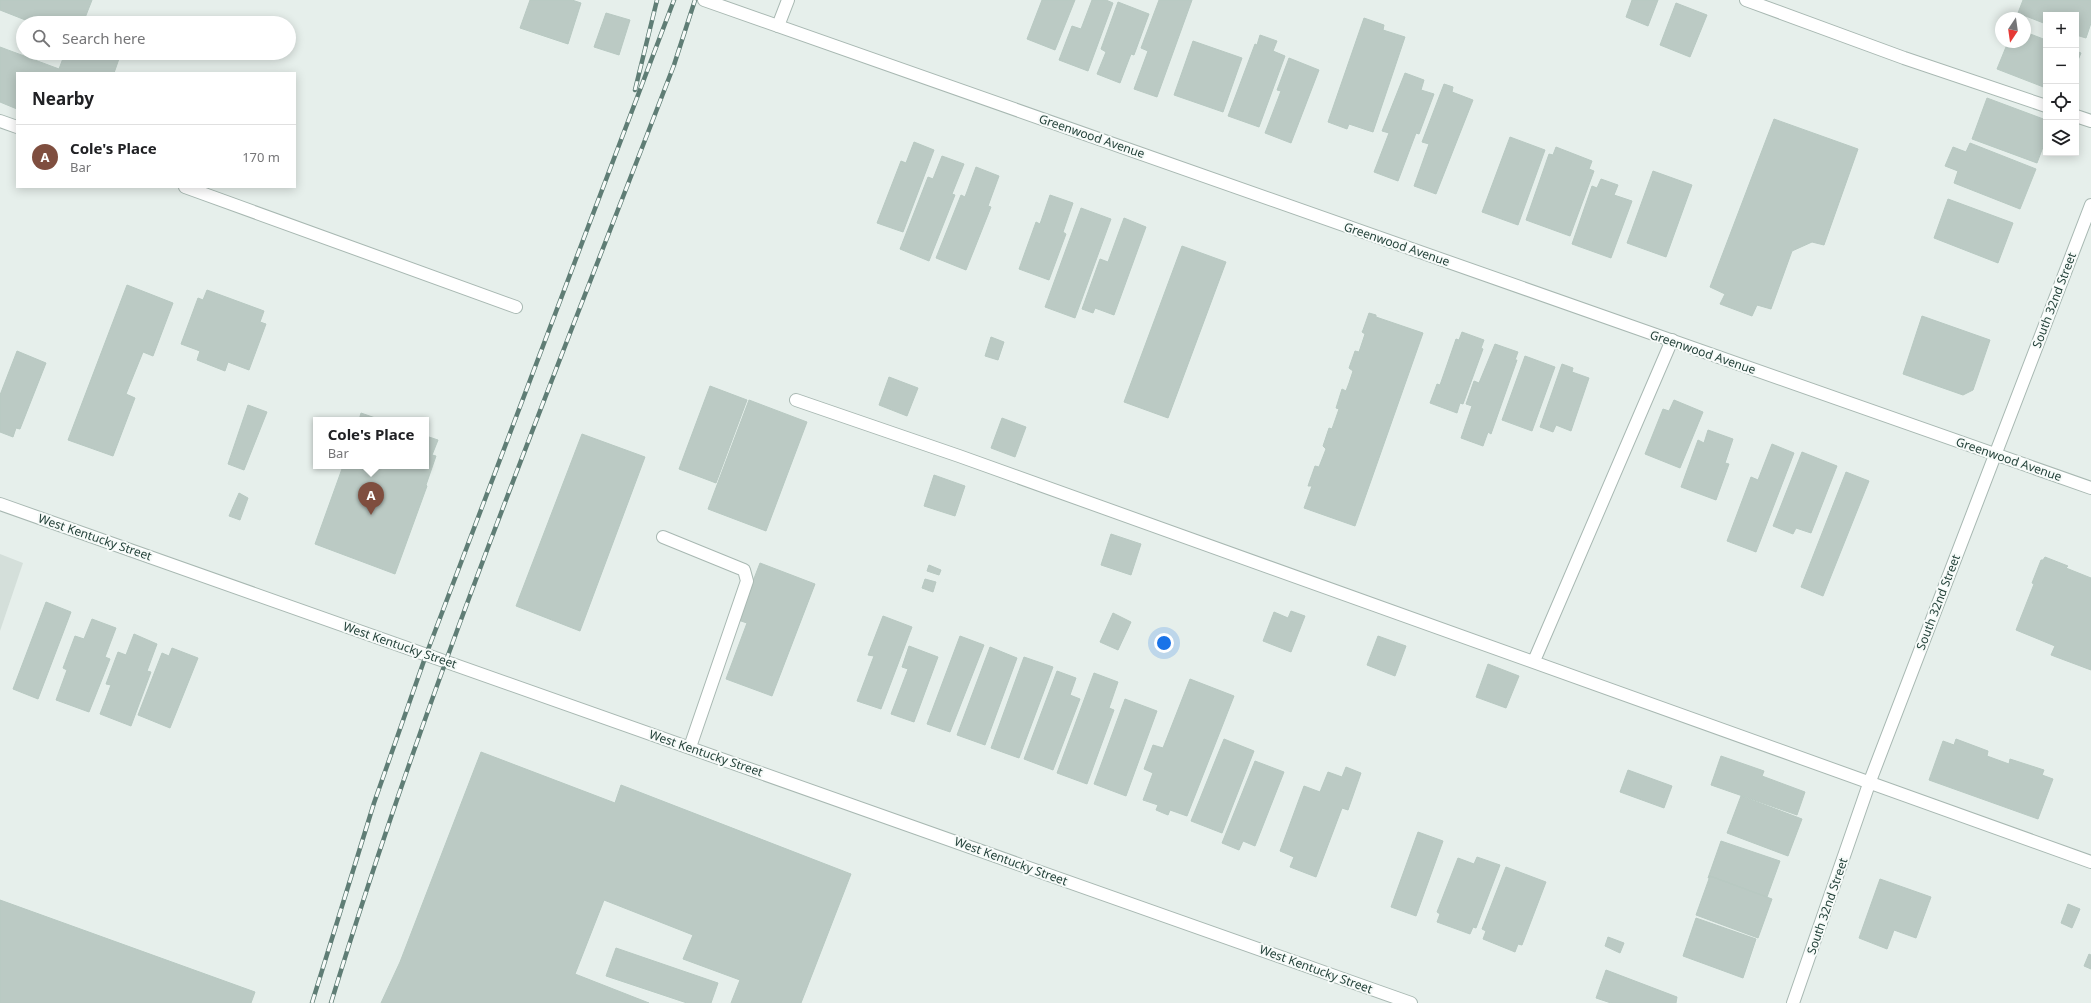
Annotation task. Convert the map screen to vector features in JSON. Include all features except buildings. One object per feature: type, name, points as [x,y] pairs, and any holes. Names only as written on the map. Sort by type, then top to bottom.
[{"type":"street","name":"Greenwood Avenue","points":[[704,0],[2091,488]]},
{"type":"street","points":[[778,26],[788,0]]},
{"type":"street","points":[[1746,0],[1904,58],[2043,105]]},
{"type":"street","points":[[2079,117],[2091,121]]},
{"type":"street","points":[[0,121],[16,128]]},
{"type":"street","points":[[188,188],[516,307]]},
{"type":"street","name":"South 32nd Street","points":[[1793,1003],[1870,781],[2091,205]]},
{"type":"street","points":[[1534,662],[1672,340]]},
{"type":"street","points":[[796,400],[1870,781],[2091,862]]},
{"type":"street","name":"West Kentucky Street","points":[[0,504],[1411,1003]]},
{"type":"street","points":[[663,537],[744,570],[747,581],[690,747]]},
{"type":"shaded area","points":[[0,554],[23,563],[0,631]]},
{"type":"railway","points":[[635,90],[657,0]]},
{"type":"railway","points":[[312,1003],[374,803],[426,655],[674,0]]},
{"type":"railway","points":[[331,1003],[409,765],[451,648],[494,531],[674,65],[695,0]]},
{"type":"place","name":"Cole's Place","points":[[371,515]]}]
